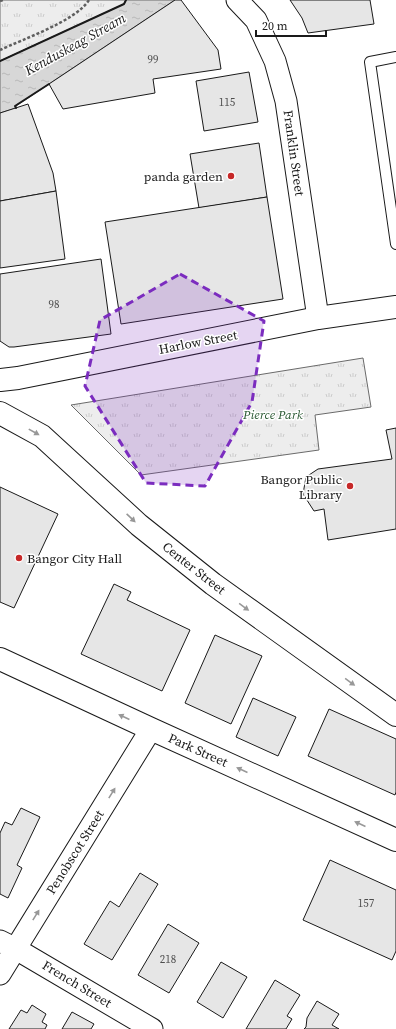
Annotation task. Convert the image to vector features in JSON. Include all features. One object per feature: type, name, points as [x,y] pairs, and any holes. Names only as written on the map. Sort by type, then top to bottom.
[{"type":"street","name":"Franklin Street","points":[[237,0],[256,20],[275,61],[286,101],[318,318]]},
{"type":"street","name":"Harlow Street","points":[[0,380],[25,377],[318,318],[396,307]]},
{"type":"street","name":"Center Street","points":[[0,413],[42,436],[139,525],[213,584],[396,715]]},
{"type":"street","name":"Park Street","points":[[0,659],[396,840]]},
{"type":"street","name":"Penobscot Street","points":[[0,974],[8,945],[151,729]]},
{"type":"street","name":"French Street","points":[[8,945],[152,1029]]},
{"type":"lane","points":[[396,57],[370,62],[396,244]]},
{"type":"path","points":[[0,50],[68,19],[82,8],[89,0]]},
{"type":"highlighted area","points":[[180,274],[264,321],[252,402],[205,486],[146,483],[85,386],[100,320]]},
{"type":"green space","points":[[0,0],[126,0],[124,4],[0,61]]},
{"type":"green space","name":"Pierce Park","points":[[363,358],[371,407],[315,415],[319,450],[141,475],[71,405]]},
{"type":"water","name":"Kenduskeag Stream","points":[[126,0],[175,0],[16,106],[16,108],[0,113],[0,61],[124,4]]},
{"type":"building","points":[[175,0],[181,0],[218,50],[221,69],[153,79],[155,93],[63,109],[49,84]]},
{"type":"building","points":[[290,0],[370,0],[374,24],[308,33],[302,18]]},
{"type":"building","points":[[249,72],[258,122],[204,131],[196,81]]},
{"type":"building","points":[[28,104],[53,173],[56,191],[0,201],[0,113]]},
{"type":"building","points":[[259,143],[267,197],[199,208],[190,154]]},
{"type":"building","points":[[56,191],[65,259],[0,268],[0,201]]},
{"type":"building","points":[[267,197],[283,299],[121,324],[105,222]]},
{"type":"building","points":[[101,259],[111,334],[14,347],[9,347],[0,341],[0,274]]},
{"type":"building","name":"Bangor Public Library","points":[[396,428],[396,529],[328,540],[324,509],[314,511],[303,494],[306,477],[318,469],[392,459],[386,430]]},
{"type":"building","name":"Bangor City Hall","points":[[0,487],[58,514],[14,608],[0,602]]},
{"type":"building","points":[[114,584],[131,592],[127,600],[190,630],[162,691],[81,654]]},
{"type":"building","points":[[215,635],[262,656],[231,724],[185,703]]},
{"type":"building","points":[[253,698],[296,717],[278,756],[236,737]]},
{"type":"building","points":[[329,709],[396,739],[395,795],[308,756]]},
{"type":"building","points":[[21,808],[40,817],[17,865],[22,868],[8,898],[0,894],[0,833],[5,822],[12,825]]},
{"type":"building","points":[[330,860],[396,890],[396,951],[392,960],[303,920]]},
{"type":"building","points":[[140,873],[158,884],[112,960],[84,944],[110,901],[119,907]]},
{"type":"building","points":[[168,924],[199,943],[169,993],[138,975]]},
{"type":"building","points":[[221,962],[247,977],[223,1018],[197,1002]]},
{"type":"building","points":[[275,980],[300,995],[287,1016],[292,1019],[286,1029],[246,1029]]},
{"type":"building","points":[[317,1001],[339,1014],[332,1025],[339,1029],[304,1029],[306,1027],[307,1018]]},
{"type":"building","points":[[32,1005],[46,1014],[42,1022],[47,1025],[45,1029],[9,1029],[21,1010],[27,1013]]},
{"type":"building","points":[[72,1012],[94,1024],[91,1029],[62,1029]]},
{"type":"wall","points":[[0,61],[124,4],[126,0]]},
{"type":"wall","points":[[16,108],[15,106],[49,84]]},
{"type":"place","name":"panda garden","points":[[231,176]]},
{"type":"place","name":"Bangor Public Library","points":[[350,486]]},
{"type":"place","name":"Bangor City Hall","points":[[19,558]]}]
